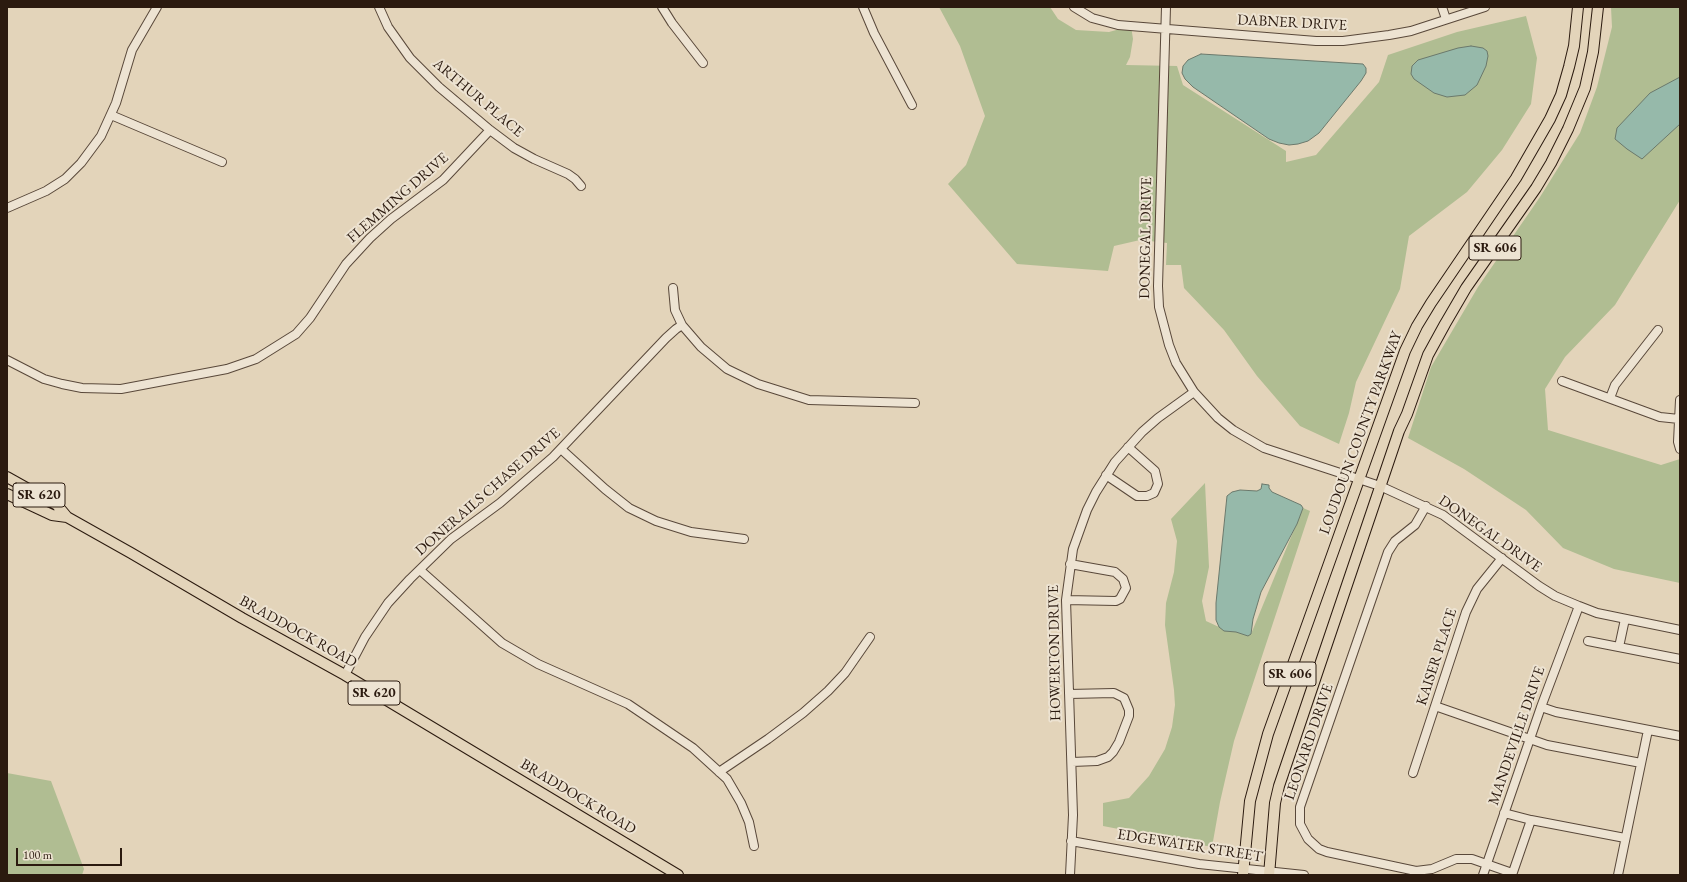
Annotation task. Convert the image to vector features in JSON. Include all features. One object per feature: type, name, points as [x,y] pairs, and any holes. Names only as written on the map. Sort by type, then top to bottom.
[{"type":"main road","name":"LOUDOUN COUNTY PARKWAY","points":[[1243,872],[1250,801],[1268,734],[1405,351],[1417,326],[1481,228],[1516,178],[1550,119],[1561,95],[1569,67],[1574,46],[1578,7]]},
{"type":"main road","name":"SR 606","points":[[1269,874],[1275,803],[1279,786],[1399,431],[1407,414],[1428,355],[1445,324],[1466,288],[1536,188],[1551,163],[1568,129],[1585,88],[1593,52],[1598,7]]},
{"type":"main road","name":"BRADDOCK ROAD","points":[[7,477],[57,504],[67,517]]},
{"type":"main road","name":"BRADDOCK ROAD","points":[[7,494],[52,515],[67,517],[131,553],[242,618],[345,675],[678,875]]},
{"type":"street","points":[[7,208],[46,191],[65,179],[81,163],[101,136],[116,103],[132,50],[157,7]]},
{"type":"street","name":"ARTHUR PLACE","points":[[379,7],[388,27],[410,58],[440,87],[490,130],[521,152],[568,174],[581,186]]},
{"type":"street","points":[[662,7],[672,23],[704,64]]},
{"type":"street","points":[[863,7],[874,33],[912,105]]},
{"type":"street","name":"DABNER DRIVE","points":[[1074,7],[1092,18],[1118,25],[1316,41],[1343,41],[1411,31],[1485,7]]},
{"type":"street","name":"DONEGAL DRIVE","points":[[1166,7],[1158,286],[1159,307],[1169,345],[1176,363],[1194,392],[1218,418],[1248,439],[1282,455],[1380,486],[1426,506],[1460,526],[1555,596],[1597,613],[1680,630]]},
{"type":"street","points":[[1442,7],[1446,19]]},
{"type":"street","points":[[111,115],[222,162]]},
{"type":"street","name":"FLEMMING DRIVE","points":[[7,360],[44,379],[62,384],[82,388],[121,389],[227,370],[256,359],[296,334],[310,318],[346,264],[370,238],[391,219],[443,180],[490,130]]},
{"type":"street","points":[[672,288],[675,310],[682,325],[701,347],[727,369],[758,384],[809,400],[914,403]]},
{"type":"street","name":"DONERAILS CHASE DRIVE","points":[[345,675],[365,637],[388,603],[452,539],[500,503],[561,449],[666,338],[682,325]]},
{"type":"street","points":[[1610,398],[1615,385],[1658,330]]},
{"type":"street","points":[[1562,381],[1660,417],[1679,419]]},
{"type":"street","name":"HOWERTON DRIVE","points":[[1070,875],[1071,841],[1074,815],[1066,600],[1070,564],[1080,528],[1087,510],[1106,475],[1128,447],[1158,418],[1194,392]]},
{"type":"street","points":[[1680,400],[1678,442],[1680,448]]},
{"type":"street","points":[[1106,475],[1137,496],[1147,496],[1154,493],[1158,484],[1155,471],[1128,447]]},
{"type":"street","points":[[561,449],[605,489],[629,508],[656,521],[691,532],[744,539]]},
{"type":"street","name":"LEONARD DRIVE","points":[[1426,506],[1420,519],[1415,525],[1394,541],[1388,552],[1300,807],[1300,824],[1308,839],[1319,849],[1327,852],[1416,871],[1432,869],[1456,859],[1472,859],[1512,874]]},
{"type":"street","name":"KAISER PLACE","points":[[1413,773],[1471,600],[1502,558]]},
{"type":"street","points":[[1066,600],[1116,601],[1120,599],[1126,588],[1123,579],[1115,572],[1070,564]]},
{"type":"street","points":[[420,570],[502,643],[538,664],[628,704],[693,748],[727,779],[741,803],[748,822],[754,846]]},
{"type":"street","name":"MANDEVILLE DRIVE","points":[[1483,875],[1541,707],[1578,606]]},
{"type":"street","points":[[1619,647],[1625,619]]},
{"type":"street","points":[[719,772],[768,739],[828,691],[845,673],[870,637]]},
{"type":"street","points":[[1588,641],[1680,659]]},
{"type":"street","points":[[1069,694],[1114,693],[1124,698],[1129,710],[1129,716],[1119,742],[1108,757],[1097,761],[1072,762]]},
{"type":"street","points":[[1435,706],[1547,745],[1641,763]]},
{"type":"street","points":[[1541,707],[1556,712],[1680,736]]},
{"type":"street","points":[[1618,875],[1648,730]]},
{"type":"street","points":[[1504,813],[1531,820],[1625,838]]},
{"type":"street","points":[[1512,874],[1531,820]]},
{"type":"street","name":"EDGEWATER STREET","points":[[1071,841],[1243,872],[1304,875]]},
{"type":"shaded area","points":[[939,7],[1050,7],[1058,19],[1076,30],[1109,32],[1131,26],[1133,39],[1130,57],[1126,65],[1177,66],[1183,85],[1286,151],[1286,162],[1316,155],[1379,82],[1388,55],[1457,32],[1526,16],[1537,58],[1531,104],[1502,150],[1467,192],[1409,236],[1400,289],[1356,382],[1349,413],[1339,444],[1300,426],[1257,376],[1224,330],[1184,288],[1181,265],[1166,265],[1167,243],[1140,240],[1114,246],[1108,271],[1017,264],[948,184],[966,165],[985,116],[960,46]]},
{"type":"shaded area","points":[[1611,7],[1680,7],[1680,200],[1615,305],[1565,357],[1545,389],[1548,430],[1661,465],[1680,459],[1680,583],[1614,569],[1563,548],[1526,510],[1464,469],[1408,438],[1431,367],[1478,287],[1540,197],[1580,133],[1597,87],[1612,27]]},
{"type":"shaded area","points":[[1471,46],[1483,48],[1487,51],[1488,56],[1486,66],[1477,85],[1465,95],[1447,97],[1434,93],[1414,79],[1411,74],[1412,66],[1418,60],[1458,48]]},
{"type":"shaded area","points":[[1201,54],[1363,64],[1366,68],[1366,73],[1319,133],[1308,141],[1289,145],[1269,139],[1193,87],[1185,79],[1182,73],[1183,66],[1188,60]]},
{"type":"shaded area","points":[[1680,77],[1680,124],[1642,159],[1615,139],[1617,128],[1650,93]]},
{"type":"shaded area","points":[[1205,483],[1209,567],[1202,601],[1206,621],[1219,627],[1251,634],[1303,508],[1310,511],[1234,741],[1220,802],[1212,847],[1103,826],[1103,803],[1129,798],[1149,776],[1165,749],[1172,727],[1175,705],[1174,690],[1165,625],[1166,603],[1174,572],[1177,541],[1171,519]]},
{"type":"shaded area","points":[[1262,484],[1269,485],[1272,492],[1301,505],[1303,508],[1297,524],[1261,592],[1253,619],[1251,634],[1248,636],[1236,632],[1224,631],[1219,627],[1216,620],[1216,603],[1227,496],[1232,492],[1240,490],[1257,491],[1261,489]]},
{"type":"shaded area","points":[[7,773],[51,781],[84,869],[82,875],[7,875]]}]
